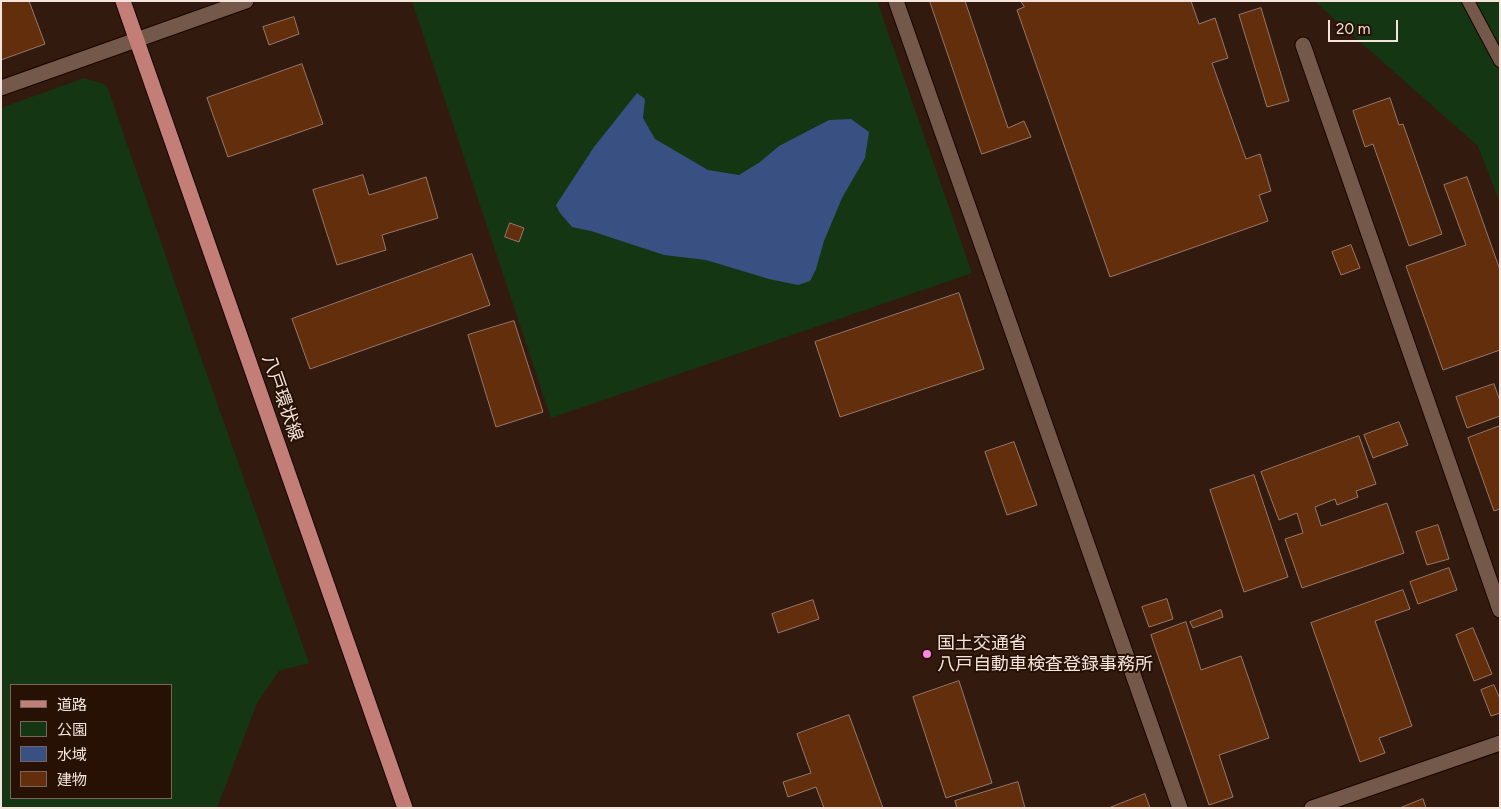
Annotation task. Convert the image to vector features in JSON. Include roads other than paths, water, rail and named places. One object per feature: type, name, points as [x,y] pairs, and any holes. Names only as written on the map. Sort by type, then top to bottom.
[{"type":"main road","name":"八戸環状線","points":[[123,1],[405,808]]},
{"type":"street","points":[[1,88],[246,1]]},
{"type":"street","points":[[896,1],[1180,808]]},
{"type":"street","points":[[1304,44],[1500,610]]},
{"type":"street","points":[[1312,808],[1500,744]]},
{"type":"lane","points":[[1468,1],[1500,61]]},
{"type":"water","points":[[637,93],[645,99],[643,118],[655,139],[708,170],[739,175],[760,162],[779,146],[829,120],[851,119],[869,132],[865,158],[842,198],[810,281],[798,285],[769,279],[706,260],[664,255],[591,231],[572,227],[556,205],[594,147]]},
{"type":"place","name":"国土交通省 八戸自動車検査登録事務所","points":[[927,654]]}]
